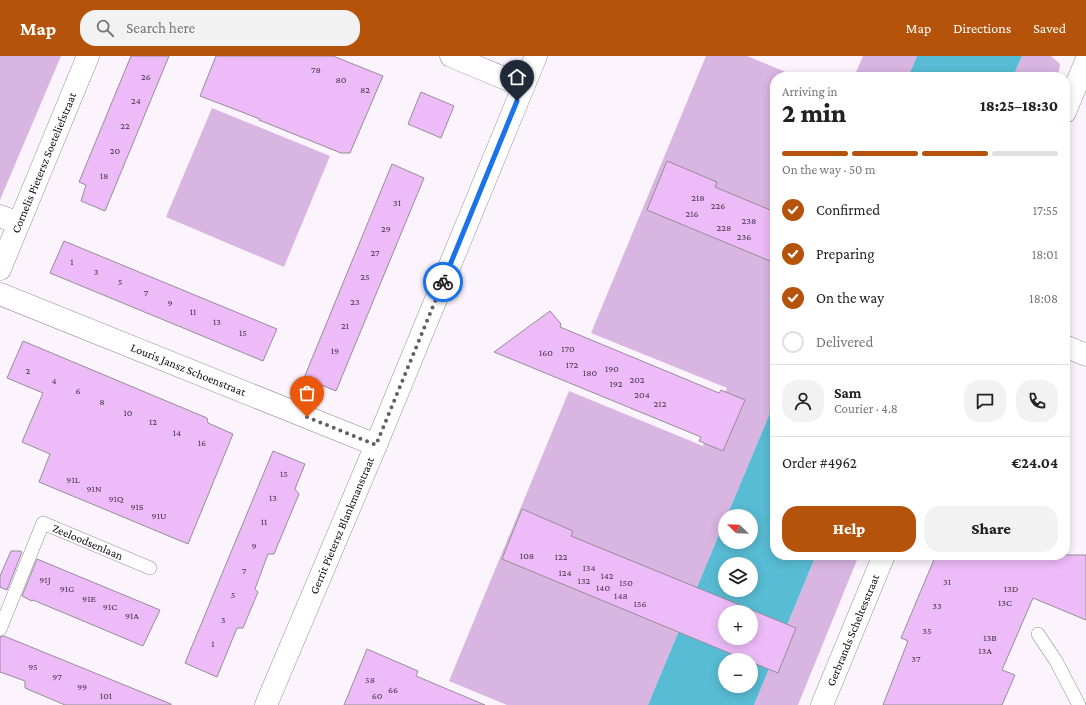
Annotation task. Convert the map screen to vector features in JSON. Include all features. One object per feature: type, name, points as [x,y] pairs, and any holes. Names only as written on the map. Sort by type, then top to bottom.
[{"type":"street","name":"Cornelis Pietersz Soeteliefstraat","points":[[0,270],[10,219],[88,56]]},
{"type":"street","points":[[450,56],[524,86]]},
{"type":"street","name":"Gerrit Pietersz Blankmanstraat","points":[[266,705],[376,445],[536,56]]},
{"type":"street","points":[[1070,100],[1086,61]]},
{"type":"street","name":"Louris Jansz Schoenstraat","points":[[0,294],[376,445]]},
{"type":"street","points":[[1070,348],[1086,355]]},
{"type":"street","name":"Gerbrands Scheltesstraat","points":[[822,705],[882,560]]},
{"type":"lane","name":"Zeeloodsenlaan","points":[[0,628],[43,523],[150,568]]},
{"type":"lane","points":[[1038,634],[1056,661],[1079,705]]},
{"type":"shaded area","points":[[0,56],[61,56],[0,200]]},
{"type":"shaded area","points":[[706,56],[747,56],[786,72],[770,72],[770,413],[730,509],[718,509],[718,537],[648,705],[507,705],[449,681],[569,391],[703,446],[727,388],[591,333]]},
{"type":"shaded area","points":[[863,56],[917,56],[910,72],[856,72]]},
{"type":"shaded area","points":[[1022,56],[1051,56],[1060,64],[1059,72],[1015,72]]},
{"type":"shaded area","points":[[212,108],[330,156],[284,267],[166,217]]},
{"type":"shaded area","points":[[814,560],[857,560],[798,705],[754,705]]},
{"type":"water","points":[[917,56],[1022,56],[1015,72],[910,72]]},
{"type":"water","points":[[770,413],[770,560],[814,560],[754,705],[648,705],[718,537],[718,549],[758,549],[758,509],[730,509]]},
{"type":"building","points":[[131,56],[169,56],[105,211],[81,201],[86,185],[79,182]]},
{"type":"building","points":[[216,56],[333,56],[383,76],[350,153],[341,153],[200,96]]},
{"type":"building","points":[[421,92],[454,106],[441,138],[408,124]]},
{"type":"building","points":[[667,161],[717,182],[715,187],[770,210],[770,261],[647,210]]},
{"type":"building","points":[[392,164],[424,178],[336,391],[304,378]]},
{"type":"building","points":[[64,241],[277,329],[263,361],[50,273]]},
{"type":"building","points":[[550,311],[561,324],[560,327],[719,393],[721,390],[745,400],[723,451],[699,441],[701,437],[494,352]]},
{"type":"building","points":[[23,341],[207,418],[208,423],[233,434],[188,544],[39,482],[50,454],[22,442],[43,393],[7,378]]},
{"type":"building","points":[[273,451],[305,464],[295,489],[299,494],[274,554],[268,554],[255,589],[258,592],[243,628],[237,628],[217,677],[185,663]]},
{"type":"building","points":[[522,509],[573,531],[571,536],[740,605],[718,605],[718,645],[758,645],[758,612],[796,628],[778,673],[758,665],[758,653],[729,653],[502,559]]},
{"type":"building","points":[[11,551],[22,552],[7,590],[0,587],[0,576]]},
{"type":"building","points":[[1070,555],[1086,555],[1086,620],[1033,598],[1002,670],[1015,675],[1002,705],[883,705],[908,641],[901,638],[934,560],[1070,560]]},
{"type":"building","points":[[37,559],[160,610],[143,646],[22,596]]},
{"type":"building","points":[[4,636],[171,705],[65,705],[25,688],[25,681],[0,672],[0,637]]},
{"type":"building","points":[[367,649],[418,671],[416,676],[485,705],[344,705]]},
{"type":"way so far","points":[[307,417],[376,445],[443,282]]},
{"type":"route","points":[[443,282],[517,101]]}]
